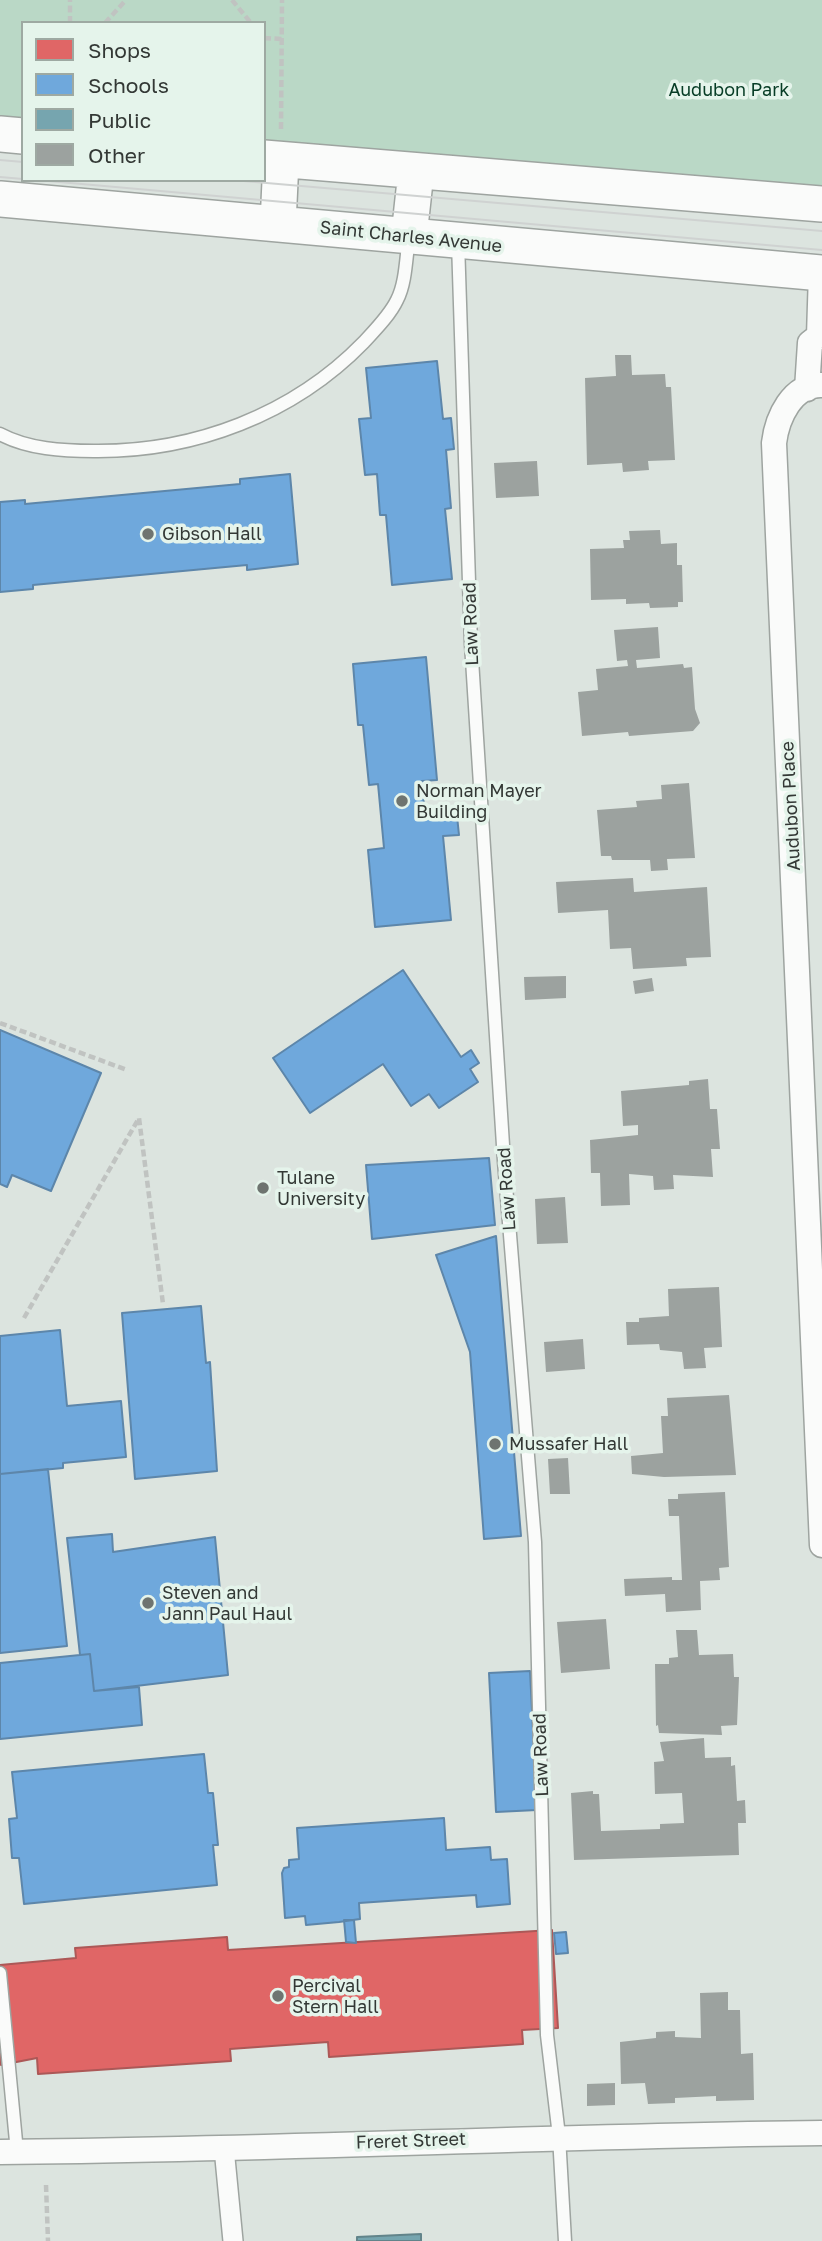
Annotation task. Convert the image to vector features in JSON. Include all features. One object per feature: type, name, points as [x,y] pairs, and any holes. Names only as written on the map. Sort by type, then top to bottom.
[{"type":"main road","points":[[0,134],[21,136]]},
{"type":"main road","points":[[278,224],[273,159],[416,173],[822,204]]},
{"type":"main road","points":[[409,236],[416,173]]},
{"type":"main road","name":"Saint Charles Avenue","points":[[0,199],[68,193],[278,224],[821,273]]},
{"type":"street","points":[[815,387],[810,343],[820,337],[821,273]]},
{"type":"street","name":"Audubon Place","points":[[815,387],[784,407],[776,426],[774,443],[816,1253],[822,1545]]},
{"type":"street","name":"Freret Street","points":[[8,2152],[224,2148],[559,2136],[822,2133]]},
{"type":"street","points":[[224,2148],[233,2241]]},
{"type":"lane","points":[[0,434],[12,441],[66,451],[129,452],[190,441],[249,421],[284,404],[347,359],[398,300],[409,236]]},
{"type":"lane","name":"Law Road","points":[[458,242],[471,643],[504,1161],[535,1542],[547,2035],[559,2136],[565,2241]]},
{"type":"lane","points":[[0,1973],[8,2152]]},
{"type":"path","points":[[70,0],[70,21]]},
{"type":"path","points":[[107,21],[126,0]]},
{"type":"path","points":[[232,0],[249,21]]},
{"type":"path","points":[[273,159],[282,39],[282,0]]},
{"type":"path","points":[[266,38],[282,39]]},
{"type":"path","points":[[0,1023],[127,1070]]},
{"type":"path","points":[[24,1318],[138,1118],[163,1304]]},
{"type":"path","points":[[46,2185],[48,2241]]},
{"type":"green space","name":"Audubon Park","points":[[0,0],[822,0],[822,187],[266,142],[266,21],[21,21],[21,121],[0,119]]},
{"type":"building: Shops","name":"Percival Stern Hall","points":[[552,1930],[558,2028],[522,2030],[523,2044],[329,2057],[328,2042],[230,2049],[231,2061],[38,2074],[37,2058],[1,2065],[0,1965],[76,1958],[75,1948],[227,1937],[228,1950]]},
{"type":"building: Schools","points":[[437,361],[443,419],[451,418],[454,449],[446,450],[451,508],[445,509],[452,579],[392,585],[386,515],[380,515],[377,474],[365,475],[359,419],[371,418],[366,368]]},
{"type":"building: Schools","name":"Gibson Hall","points":[[290,474],[298,564],[247,570],[247,565],[33,585],[33,589],[0,592],[0,502],[25,500],[25,504],[240,484],[240,479]]},
{"type":"building: Schools","name":"Norman Mayer Building","points":[[426,657],[437,780],[422,781],[425,819],[457,816],[459,835],[443,836],[451,920],[375,927],[368,850],[384,848],[378,784],[369,785],[363,725],[358,725],[353,664]]},
{"type":"building: Schools","points":[[403,970],[461,1057],[471,1050],[479,1063],[470,1069],[478,1082],[439,1108],[429,1094],[411,1106],[383,1064],[310,1113],[273,1058]]},
{"type":"building: Schools","points":[[0,1030],[101,1073],[51,1191],[12,1175],[7,1187],[0,1184]]},
{"type":"building: Schools","points":[[489,1158],[495,1225],[372,1239],[366,1165]]},
{"type":"building: Schools","name":"Mussafer Hall","points":[[496,1236],[521,1536],[484,1539],[470,1352],[436,1255]]},
{"type":"building: Schools","points":[[201,1306],[206,1363],[210,1362],[217,1471],[135,1479],[122,1313]]},
{"type":"building: Schools","points":[[60,1330],[67,1406],[121,1401],[126,1457],[63,1463],[63,1468],[0,1474],[0,1336]]},
{"type":"building: Schools","points":[[48,1469],[67,1646],[0,1653],[0,1474]]},
{"type":"building: Schools","name":"Steven and Jann Paul Haul","points":[[112,1534],[113,1552],[215,1537],[228,1675],[94,1691],[90,1654],[80,1655],[67,1538]]},
{"type":"building: Schools","points":[[90,1654],[94,1691],[139,1687],[142,1725],[0,1739],[0,1663]]},
{"type":"building: Schools","points":[[530,1671],[537,1810],[496,1812],[489,1673]]},
{"type":"building: Schools","points":[[204,1754],[208,1793],[213,1793],[218,1845],[213,1845],[217,1885],[24,1904],[19,1858],[12,1858],[9,1819],[17,1818],[12,1772]]},
{"type":"building: Schools","points":[[444,1818],[446,1850],[490,1847],[491,1860],[507,1859],[510,1904],[477,1907],[476,1895],[359,1903],[360,1919],[339,1922],[306,1925],[305,1916],[285,1918],[282,1873],[284,1868],[289,1867],[289,1860],[299,1859],[297,1828]]},
{"type":"building: Schools","points":[[344,1920],[354,1920],[356,1943],[346,1942]]},
{"type":"building: Schools","points":[[566,1932],[568,1953],[556,1954],[554,1933]]},
{"type":"building: Public","points":[[421,2234],[421,2241],[357,2241],[357,2237]]},
{"type":"building: Other","points":[[615,355],[631,355],[632,375],[665,374],[666,387],[671,387],[675,460],[648,461],[649,470],[623,472],[622,463],[587,465],[585,378],[616,376]]},
{"type":"building: Other","points":[[537,461],[539,496],[496,498],[494,463]]},
{"type":"building: Other","points":[[660,530],[661,544],[677,543],[677,565],[682,565],[683,602],[678,602],[678,607],[650,608],[649,603],[626,604],[626,599],[591,600],[590,549],[624,548],[623,540],[630,540],[629,531]]},
{"type":"building: Other","points":[[658,627],[660,658],[636,660],[637,668],[683,664],[684,668],[692,667],[695,709],[700,723],[693,731],[629,736],[628,732],[582,736],[578,692],[598,690],[596,669],[628,666],[627,660],[617,661],[614,630]]},
{"type":"building: Other","points":[[689,783],[695,858],[667,859],[668,870],[651,871],[650,860],[612,860],[611,856],[601,856],[597,810],[637,807],[636,801],[662,799],[661,785]]},
{"type":"building: Other","points":[[633,878],[634,892],[707,887],[711,957],[686,958],[687,966],[633,969],[631,948],[610,949],[608,910],[558,913],[556,882]]},
{"type":"building: Other","points":[[566,976],[566,998],[525,1000],[524,977]]},
{"type":"building: Other","points":[[652,978],[654,991],[635,994],[633,981]]},
{"type":"building: Other","points":[[708,1079],[710,1109],[717,1109],[720,1149],[711,1149],[713,1177],[673,1175],[674,1189],[654,1190],[653,1176],[629,1174],[630,1205],[601,1206],[600,1173],[591,1173],[590,1140],[638,1135],[638,1125],[623,1126],[621,1091],[689,1085],[689,1081]]},
{"type":"building: Other","points":[[565,1197],[568,1243],[537,1244],[535,1199]]},
{"type":"building: Other","points":[[719,1287],[722,1347],[704,1348],[706,1368],[684,1369],[682,1352],[660,1350],[659,1344],[627,1345],[626,1322],[639,1322],[639,1318],[669,1316],[668,1289]]},
{"type":"building: Other","points":[[583,1339],[585,1369],[546,1372],[544,1342]]},
{"type":"building: Other","points":[[729,1395],[736,1475],[664,1477],[632,1474],[631,1456],[663,1453],[661,1416],[668,1416],[667,1398]]},
{"type":"building: Other","points":[[568,1458],[570,1494],[550,1494],[548,1459]]},
{"type":"building: Other","points":[[725,1492],[729,1567],[719,1568],[720,1580],[700,1581],[701,1610],[666,1612],[665,1594],[625,1596],[624,1579],[672,1577],[672,1580],[682,1580],[679,1516],[669,1516],[668,1499],[678,1499],[678,1494]]},
{"type":"building: Other","points":[[606,1619],[610,1669],[561,1673],[557,1622]]},
{"type":"building: Other","points":[[676,1630],[697,1630],[699,1655],[733,1654],[734,1677],[739,1677],[737,1725],[721,1726],[722,1735],[659,1733],[658,1725],[656,1726],[655,1664],[669,1664],[669,1658],[678,1657]]},
{"type":"building: Other","points":[[704,1738],[705,1758],[731,1757],[731,1766],[735,1765],[737,1801],[745,1800],[746,1823],[738,1823],[739,1855],[574,1860],[571,1793],[593,1791],[593,1794],[599,1794],[601,1831],[660,1829],[660,1824],[684,1823],[682,1793],[655,1794],[654,1762],[664,1761],[660,1742]]},
{"type":"building: Other","points":[[728,1992],[728,2010],[740,2010],[741,2054],[753,2053],[754,2100],[716,2101],[716,2096],[675,2098],[675,2103],[648,2104],[645,2083],[621,2084],[620,2042],[656,2038],[656,2032],[675,2031],[675,2037],[701,2038],[700,1993]]},
{"type":"building: Other","points":[[615,2083],[615,2105],[587,2106],[587,2084]]},
{"type":"tram line","points":[[0,160],[21,162]]},
{"type":"tram line","points":[[0,177],[21,179]]},
{"type":"tram line","points":[[59,182],[822,250]]},
{"type":"tram line","points":[[255,182],[822,231]]},
{"type":"place","name":"Gibson Hall","points":[[148,534]]},
{"type":"place","name":"Norman Mayer Building","points":[[402,801]]},
{"type":"place","name":"Tulane University","points":[[263,1188]]},
{"type":"place","name":"Mussafer Hall","points":[[495,1444]]},
{"type":"place","name":"Steven and Jann Paul Haul","points":[[148,1603]]},
{"type":"place","name":"Percival Stern Hall","points":[[278,1996]]}]
